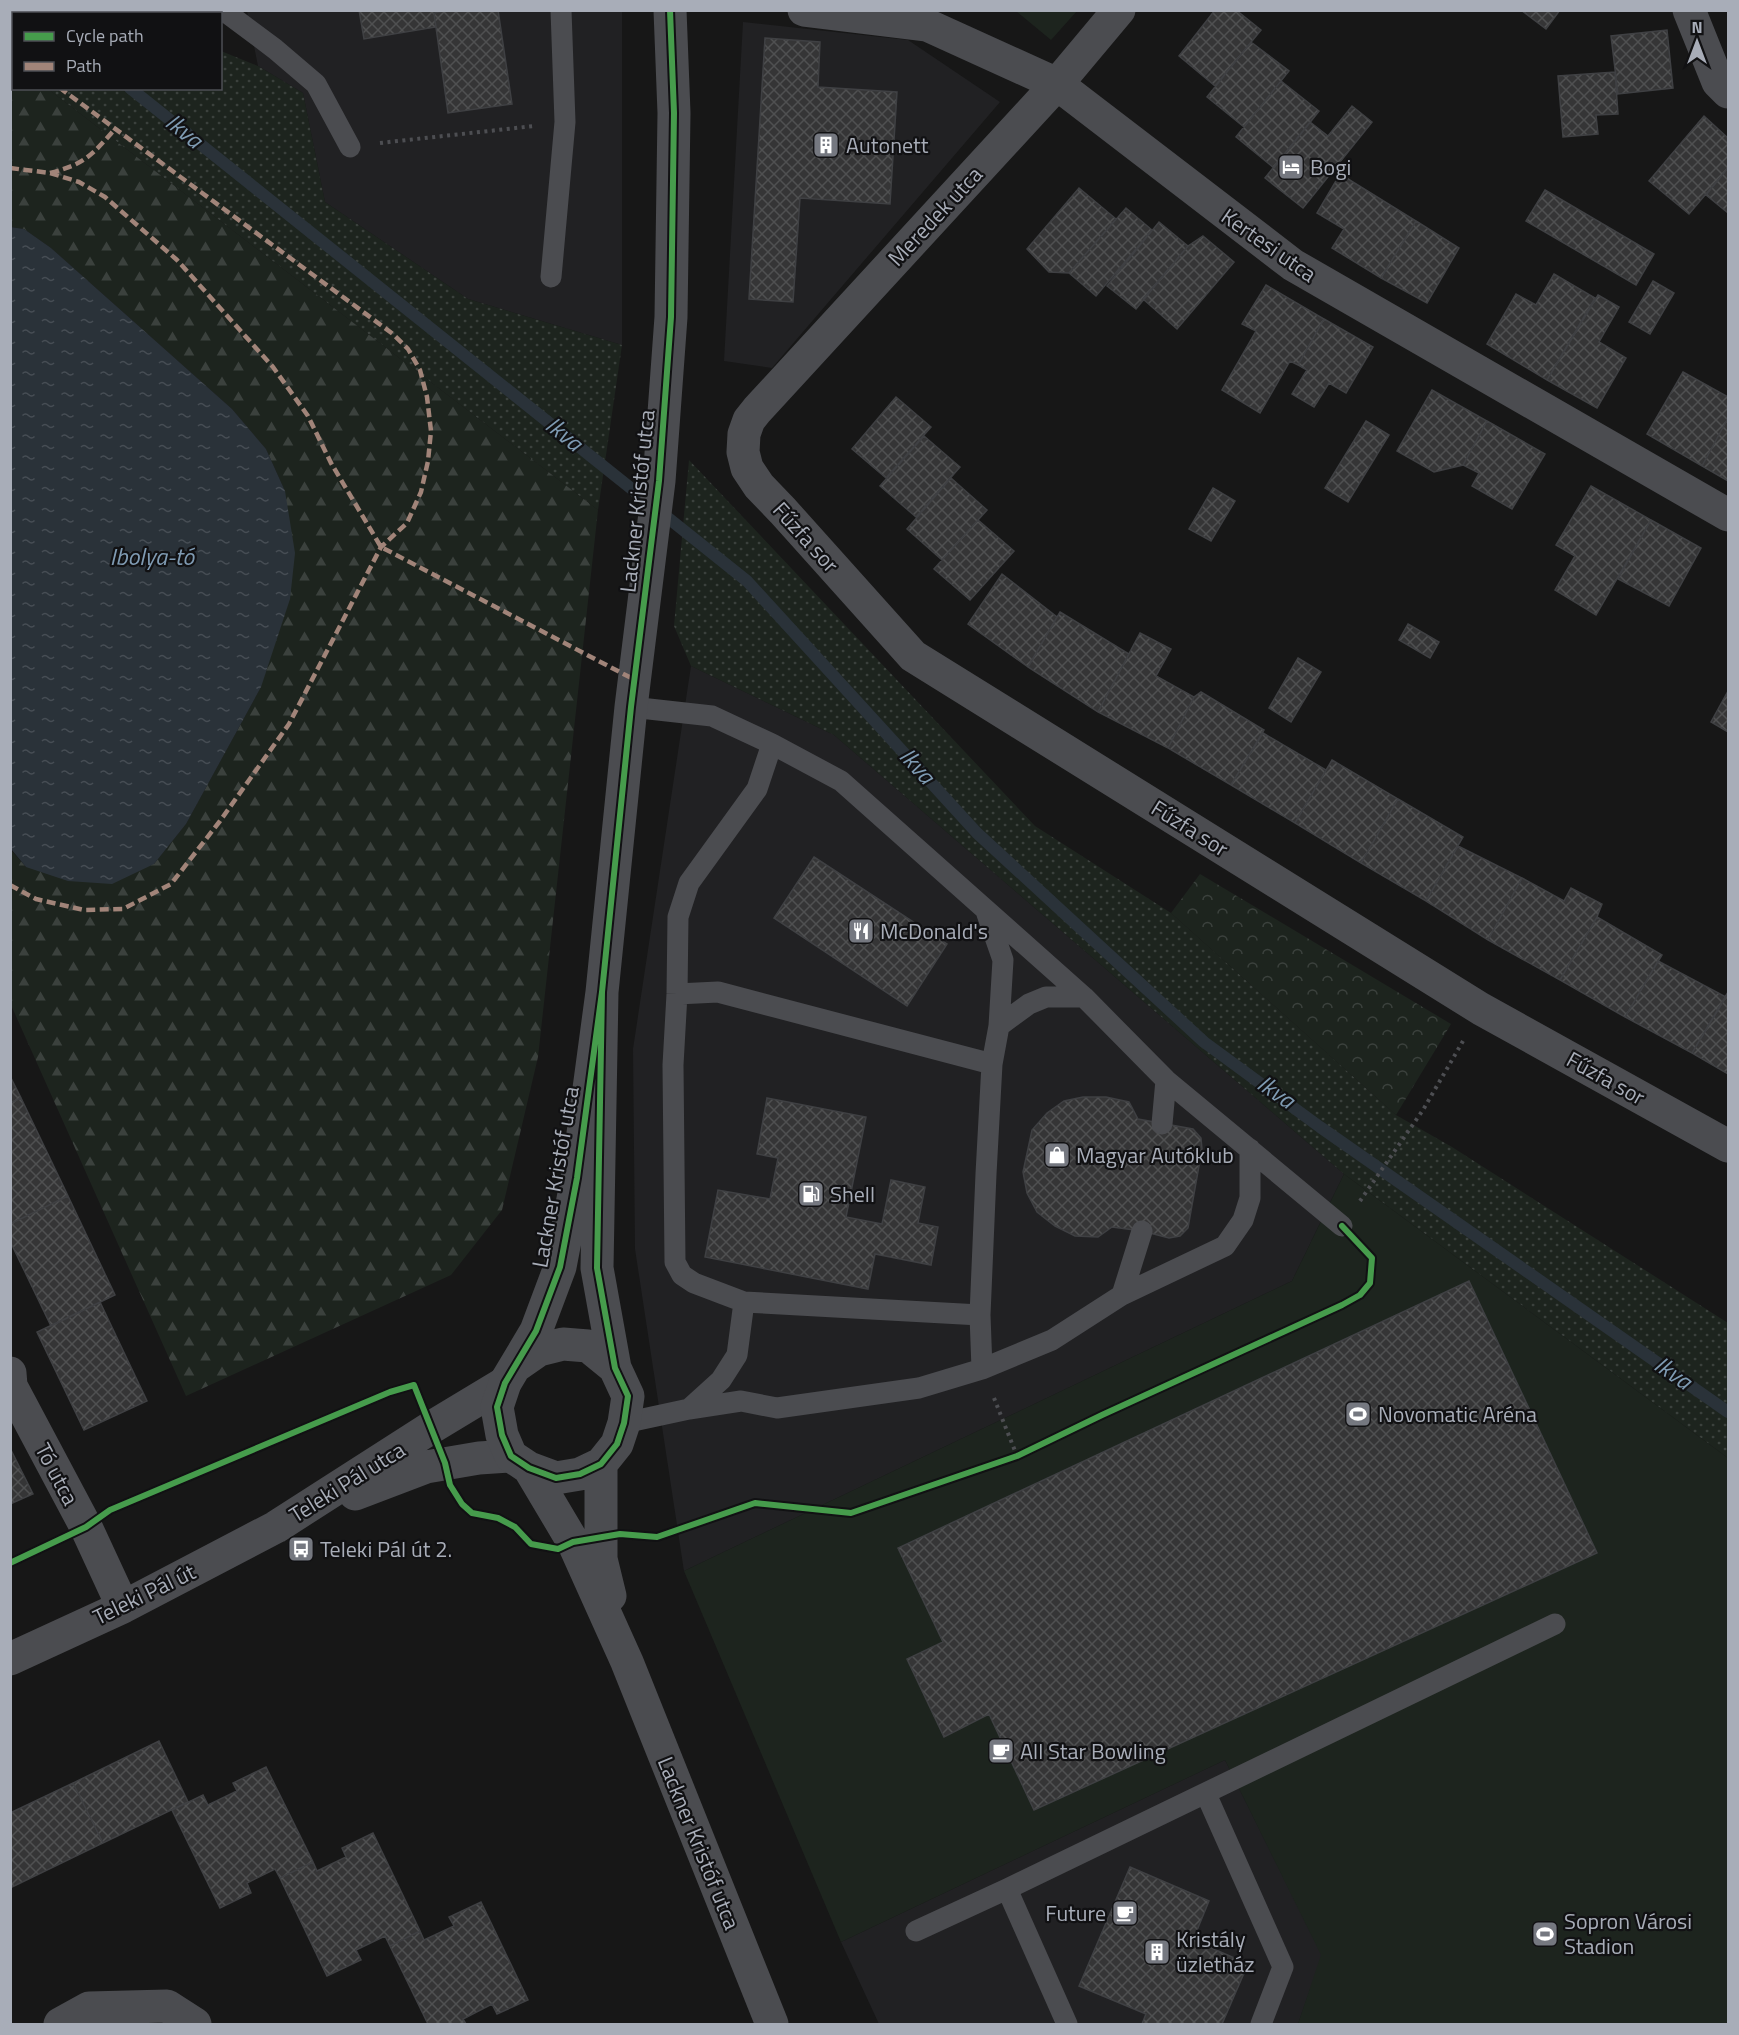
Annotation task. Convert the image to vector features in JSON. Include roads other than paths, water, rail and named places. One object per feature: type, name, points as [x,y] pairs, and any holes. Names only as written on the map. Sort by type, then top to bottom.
[{"type":"street","name":"Lackner Kristóf utca","points":[[670,10],[674,113],[671,317],[659,481],[602,992],[577,1178],[560,1267],[536,1331],[511,1375],[497,1407],[502,1435],[573,1542],[627,1662],[772,2025]]},
{"type":"street","name":"Kertesi utca","points":[[804,10],[927,25],[1057,84],[1293,265],[1728,515]]},
{"type":"street","name":"Meredek utca","points":[[749,420],[1057,84],[1119,10]]},
{"type":"street","points":[[1689,10],[1718,82],[1728,92]]},
{"type":"street","name":"Fűzfa sor","points":[[749,420],[744,434],[742,452],[747,468],[759,486],[913,656],[1481,1009],[1728,1146]]},
{"type":"street","name":"Lackner Kristóf utca","points":[[602,992],[597,1268],[615,1368],[628,1396],[624,1423],[617,1444],[601,1464],[601,1559],[627,1662]]},
{"type":"street","name":"Lackner Kristóf utca","points":[[511,1375],[539,1350],[564,1344],[588,1346],[615,1368]]},
{"type":"street","name":"Tó utca","points":[[10,1373],[11,1386],[86,1527],[123,1607]]},
{"type":"street","name":"Teleki Pál utca","points":[[276,1527],[511,1375]]},
{"type":"street","name":"Teleki Pál utca","points":[[276,1527],[426,1467],[479,1458],[520,1462]]},
{"type":"street","points":[[520,1462],[556,1478],[580,1474],[601,1464]]},
{"type":"street","name":"Teleki Pál út","points":[[10,1659],[123,1607],[276,1527]]},
{"type":"street","points":[[60,2025],[89,2008],[167,2006],[195,2025]]},
{"type":"lane","points":[[223,10],[316,84],[350,147]]},
{"type":"lane","points":[[551,276],[565,122],[561,10]]},
{"type":"lane","points":[[632,707],[712,716],[772,744],[841,781],[1084,997],[1166,1080],[1342,1226]]},
{"type":"lane","points":[[772,744],[757,789],[689,883],[678,917],[673,1065],[675,1262],[682,1275],[694,1283],[744,1302],[980,1315]]},
{"type":"lane","points":[[982,1369],[980,1315],[992,1064],[999,1026],[1003,960],[987,913]]},
{"type":"lane","points":[[677,994],[718,992],[992,1064]]},
{"type":"lane","points":[[999,1026],[1029,1004],[1046,997],[1084,997]]},
{"type":"lane","points":[[1162,1124],[1166,1080]]},
{"type":"lane","points":[[624,1423],[741,1401],[777,1408],[919,1388],[982,1369],[1052,1340],[1122,1295],[1225,1246],[1243,1220],[1250,1198],[1250,1149]]},
{"type":"lane","points":[[1122,1295],[1142,1231]]},
{"type":"lane","points":[[689,1409],[722,1380],[737,1355],[744,1302]]},
{"type":"lane","points":[[916,1931],[1206,1794],[1555,1623]]},
{"type":"lane","points":[[1206,1794],[1283,1967],[1261,2025]]},
{"type":"lane","points":[[1007,1889],[1067,2025]]},
{"type":"water","name":"Ibolya-tó","points":[[10,227],[24,229],[51,248],[232,409],[266,449],[285,491],[295,553],[290,599],[261,687],[186,824],[154,864],[112,884],[68,881],[26,867],[11,849]]},
{"type":"waterway","name":"Ikva","points":[[133,90],[747,581],[977,833],[1204,1042],[1320,1127],[1728,1412]]},
{"type":"place","name":"Autonett","points":[[826,145]]},
{"type":"place","name":"Bogi","points":[[1291,167]]},
{"type":"place","name":"McDonald's","points":[[861,931]]},
{"type":"place","name":"Magyar Autóklub","points":[[1057,1155]]},
{"type":"place","name":"Shell","points":[[811,1194]]},
{"type":"place","name":"Novomatic Aréna","points":[[1358,1414]]},
{"type":"place","name":"Teleki Pál út 2.","points":[[301,1549]]},
{"type":"place","name":"All Star Bowling","points":[[1001,1751]]},
{"type":"place","name":"Future","points":[[1125,1913]]},
{"type":"place","name":"Sopron Városi Stadion","points":[[1545,1934]]},
{"type":"place","name":"Kristály üzletház","points":[[1157,1952]]}]
